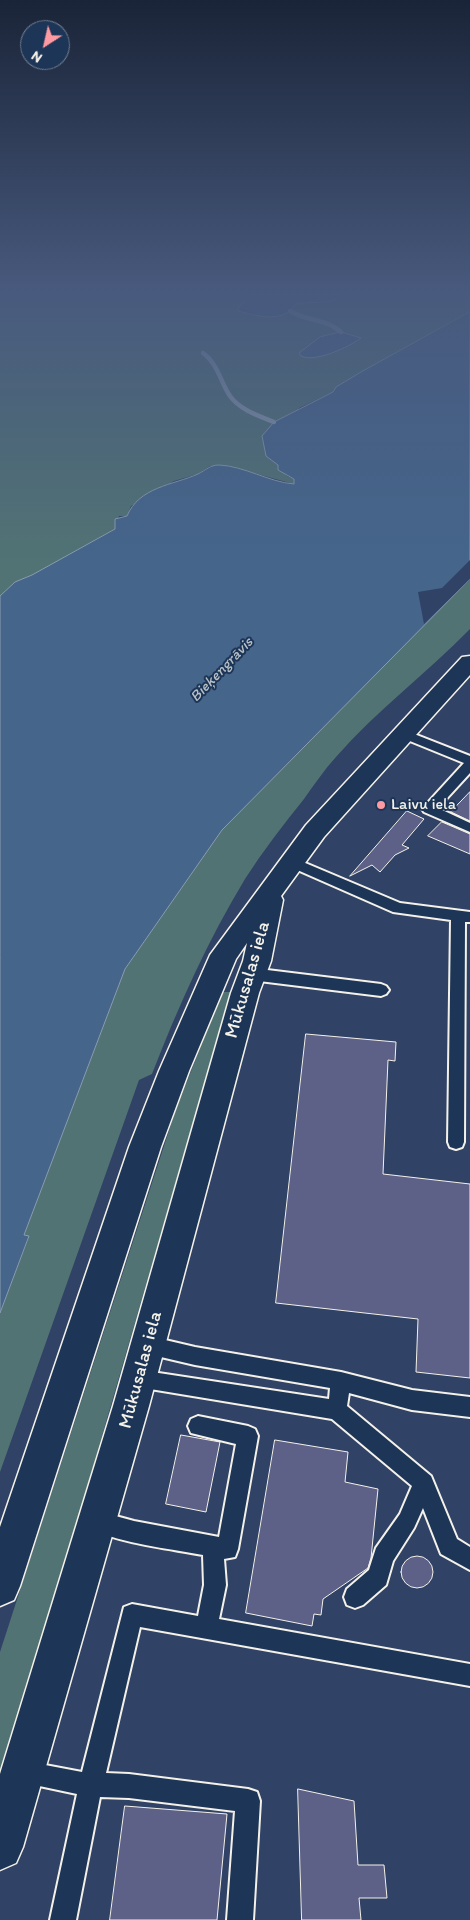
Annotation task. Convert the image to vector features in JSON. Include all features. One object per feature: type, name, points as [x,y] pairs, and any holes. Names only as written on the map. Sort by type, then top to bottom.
[{"type":"main road","name":"Mūkusalas iela","points":[[0,1586],[145,1147],[174,1071],[224,956],[272,891],[290,862],[315,831],[470,662]]},
{"type":"main road","name":"Mūkusalas iela","points":[[0,1847],[139,1379],[251,974],[257,961],[272,891]]},
{"type":"lane","points":[[404,734],[470,761]]},
{"type":"lane","points":[[470,765],[429,809],[470,828]]},
{"type":"lane","points":[[290,862],[398,908],[464,916],[456,1142]]},
{"type":"lane","points":[[251,974],[381,990]]},
{"type":"lane","points":[[148,1344],[195,1356],[341,1380],[412,1400],[470,1408]]},
{"type":"lane","points":[[139,1379],[337,1410],[424,1483],[449,1546],[470,1559]]},
{"type":"lane","points":[[337,1410],[341,1380]]},
{"type":"lane","points":[[97,1522],[134,1532],[226,1549],[248,1436],[198,1426]]},
{"type":"lane","points":[[354,1597],[378,1577],[384,1556],[407,1521],[424,1483]]},
{"type":"lane","points":[[206,1629],[216,1585],[213,1546]]},
{"type":"lane","points":[[63,1920],[90,1785],[132,1615],[470,1675]]},
{"type":"lane","points":[[22,1773],[90,1785],[129,1786],[248,1801],[240,1920]]},
{"type":"green space","points":[[0,384],[342,384],[336,387],[333,392],[299,408],[278,465],[287,476],[294,479],[294,484],[227,466],[210,466],[198,474],[174,481],[131,506],[127,516],[119,516],[115,529],[32,575],[15,582],[0,596]]},
{"type":"green space","points":[[470,560],[470,629],[352,740],[327,767],[266,848],[231,902],[206,950],[172,1024],[152,1074],[139,1080],[0,1472],[0,1313],[29,1237],[24,1235],[125,969],[222,830],[299,751]]},
{"type":"green space","points":[[222,992],[231,992],[61,1577],[0,1777],[0,1652],[175,1112]]},
{"type":"water","name":"Bieķengrāvis","points":[[342,384],[470,384],[470,579],[222,830],[125,969],[24,1235],[29,1236],[0,1313],[0,596],[15,582],[32,575],[115,529],[115,519],[127,516],[132,506],[148,493],[216,465],[228,466],[294,484],[294,479],[278,470],[278,465],[266,456],[262,436],[274,422],[333,392],[336,387]]},
{"type":"pier","points":[[470,560],[470,579],[424,624],[418,592],[442,588]]},
{"type":"building","points":[[470,792],[470,821],[451,812]]},
{"type":"building","points":[[407,811],[424,819],[402,845],[409,848],[395,855],[380,872],[372,865],[350,876]]},
{"type":"building","points":[[442,822],[470,834],[470,854],[428,836]]},
{"type":"building","points":[[306,1034],[396,1042],[395,1061],[388,1060],[383,1174],[470,1184],[470,1378],[416,1372],[418,1319],[276,1303]]},
{"type":"building","points":[[181,1435],[220,1442],[206,1512],[166,1504]]},
{"type":"building","points":[[275,1440],[348,1452],[345,1482],[378,1489],[371,1558],[368,1568],[323,1599],[321,1615],[314,1614],[312,1626],[246,1613]]},
{"type":"building","points":[[417,1556],[423,1557],[428,1561],[432,1566],[432,1578],[428,1583],[423,1587],[417,1588],[411,1587],[406,1583],[402,1578],[401,1572],[402,1566],[406,1561],[411,1557]]},
{"type":"building","points":[[298,1789],[354,1801],[358,1865],[384,1865],[387,1898],[359,1898],[361,1920],[302,1920]]},
{"type":"building","points":[[125,1806],[227,1814],[217,1920],[110,1920]]},
{"type":"waterway","points":[[224,384],[230,396],[239,405],[274,422]]},
{"type":"place","name":"Laivu iela","points":[[381,805]]}]
